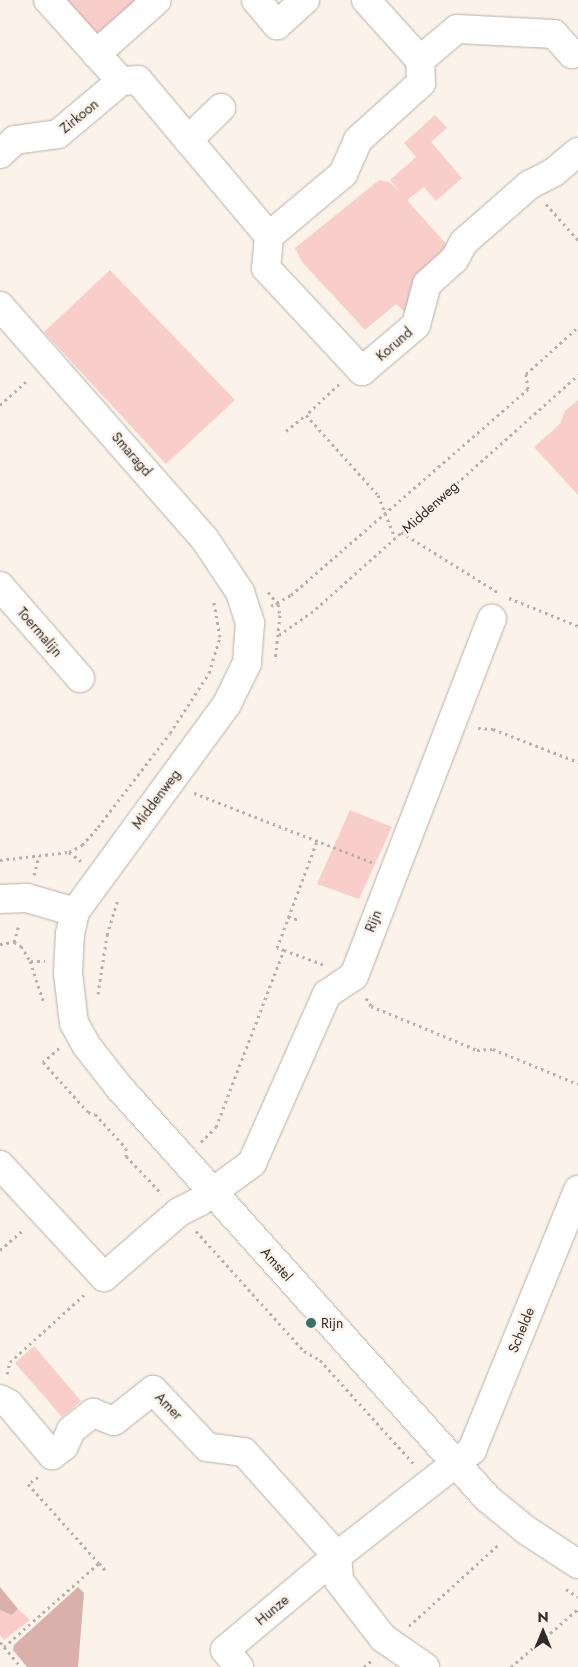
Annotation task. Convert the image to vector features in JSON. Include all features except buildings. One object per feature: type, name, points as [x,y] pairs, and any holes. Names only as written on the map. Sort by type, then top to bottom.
[{"type":"street","points":[[48,0],[120,81],[138,80],[268,236],[266,268],[357,366]]},
{"type":"street","points":[[96,54],[157,0]]},
{"type":"street","points":[[256,0],[277,25],[305,0]]},
{"type":"street","points":[[268,236],[343,174],[358,140],[421,83],[420,60],[366,0]]},
{"type":"street","points":[[420,60],[457,29],[554,34],[572,54]]},
{"type":"street","name":"Zirkoon","points":[[0,154],[15,140],[58,134],[120,81]]},
{"type":"street","points":[[188,140],[221,108]]},
{"type":"street","name":"Korund","points":[[357,366],[362,372],[416,325],[427,284],[454,260],[464,242],[529,185],[554,172],[578,152]]},
{"type":"street","name":"Smaragd","points":[[0,306],[50,360],[204,538],[240,592],[248,612]]},
{"type":"street","name":"Toermalijn","points":[[0,586],[80,678]]},
{"type":"street","name":"Middenweg","points":[[75,912],[227,704],[248,657],[251,636],[248,612]]},
{"type":"street","name":"Rijn","points":[[354,976],[492,618]]},
{"type":"street","points":[[0,899],[27,898],[75,912]]},
{"type":"street","name":"Amstel","points":[[75,912],[70,934],[68,989],[74,1023],[79,1034],[118,1086],[486,1498],[526,1530],[578,1564]]},
{"type":"street","points":[[0,1165],[104,1277],[179,1212],[213,1192],[252,1163],[326,994],[354,976]]},
{"type":"street","name":"Schelde","points":[[455,1464],[472,1450],[578,1190]]},
{"type":"street","name":"Amer","points":[[52,1455],[64,1446],[71,1430],[93,1413],[114,1421],[153,1390],[207,1446],[244,1452],[337,1556]]},
{"type":"street","points":[[1,1399],[52,1455]]},
{"type":"street","name":"Hunze","points":[[239,1667],[225,1650],[337,1556],[455,1464]]},
{"type":"street","points":[[337,1556],[339,1581],[383,1638],[425,1667]]},
{"type":"path","points":[[529,185],[578,240]]},
{"type":"path","points":[[0,860],[61,855],[87,839],[197,695],[216,657],[220,637],[218,621],[278,604],[528,389],[526,374],[578,327]]},
{"type":"path","points":[[0,405],[50,360]]},
{"type":"path","points":[[286,431],[306,415],[357,366]]},
{"type":"path","name":"Middenweg","points":[[278,604],[280,635],[311,613],[578,376]]},
{"type":"path","points":[[306,415],[378,495],[394,538]]},
{"type":"path","points":[[401,532],[501,594],[578,626]]},
{"type":"path","points":[[454,719],[482,729],[493,729],[578,762]]},
{"type":"path","points":[[193,792],[394,870]]},
{"type":"path","points":[[317,841],[277,948],[354,976],[370,1006],[477,1050],[493,1050],[578,1084]]},
{"type":"path","points":[[288,917],[300,920]]},
{"type":"path","points":[[0,944],[14,942],[21,946],[30,961]]},
{"type":"path","points":[[201,1142],[216,1128],[284,950]]},
{"type":"path","points":[[62,1045],[43,1062],[88,1112],[95,1114],[126,1148],[126,1156],[304,1351],[320,1360],[432,1482]]},
{"type":"path","points":[[0,1250],[43,1212]]},
{"type":"path","points":[[1,1399],[10,1362],[104,1277]]},
{"type":"path","points":[[52,1455],[49,1469],[28,1484],[105,1570]]},
{"type":"path","points":[[492,1537],[507,1549]]},
{"type":"path","points":[[364,1667],[499,1544]]},
{"type":"path","points":[[4,1647],[99,1563]]},
{"type":"path","points":[[562,1586],[578,1597]]},
{"type":"path","points":[[513,1666],[578,1610]]},
{"type":"path","points":[[0,1642],[21,1667]]},
{"type":"shaded area","points":[[62,0],[140,0],[95,38]]},
{"type":"shaded area","points":[[435,115],[447,128],[431,142],[462,178],[436,201],[424,187],[407,200],[447,245],[444,257],[412,284],[410,317],[396,304],[365,330],[302,262],[295,248],[379,180],[389,182],[399,191],[390,180],[416,157],[404,143]]},
{"type":"shaded area","points":[[110,270],[235,400],[166,464],[44,332]]},
{"type":"shaded area","points":[[578,400],[578,495],[534,447],[560,424],[565,411]]},
{"type":"shaded area","points":[[350,810],[392,827],[359,899],[317,884]]},
{"type":"shaded area","points":[[34,1346],[81,1401],[62,1417],[15,1363]]},
{"type":"shaded area","points":[[0,1587],[18,1609],[12,1615],[0,1610]]},
{"type":"shaded area","points":[[78,1587],[84,1593],[78,1667],[27,1667],[13,1650],[14,1645]]},
{"type":"shaded area","points":[[18,1609],[30,1620],[4,1640],[0,1635],[0,1610],[12,1615]]},
{"type":"place","name":"Rijn","points":[[311,1323]]}]
